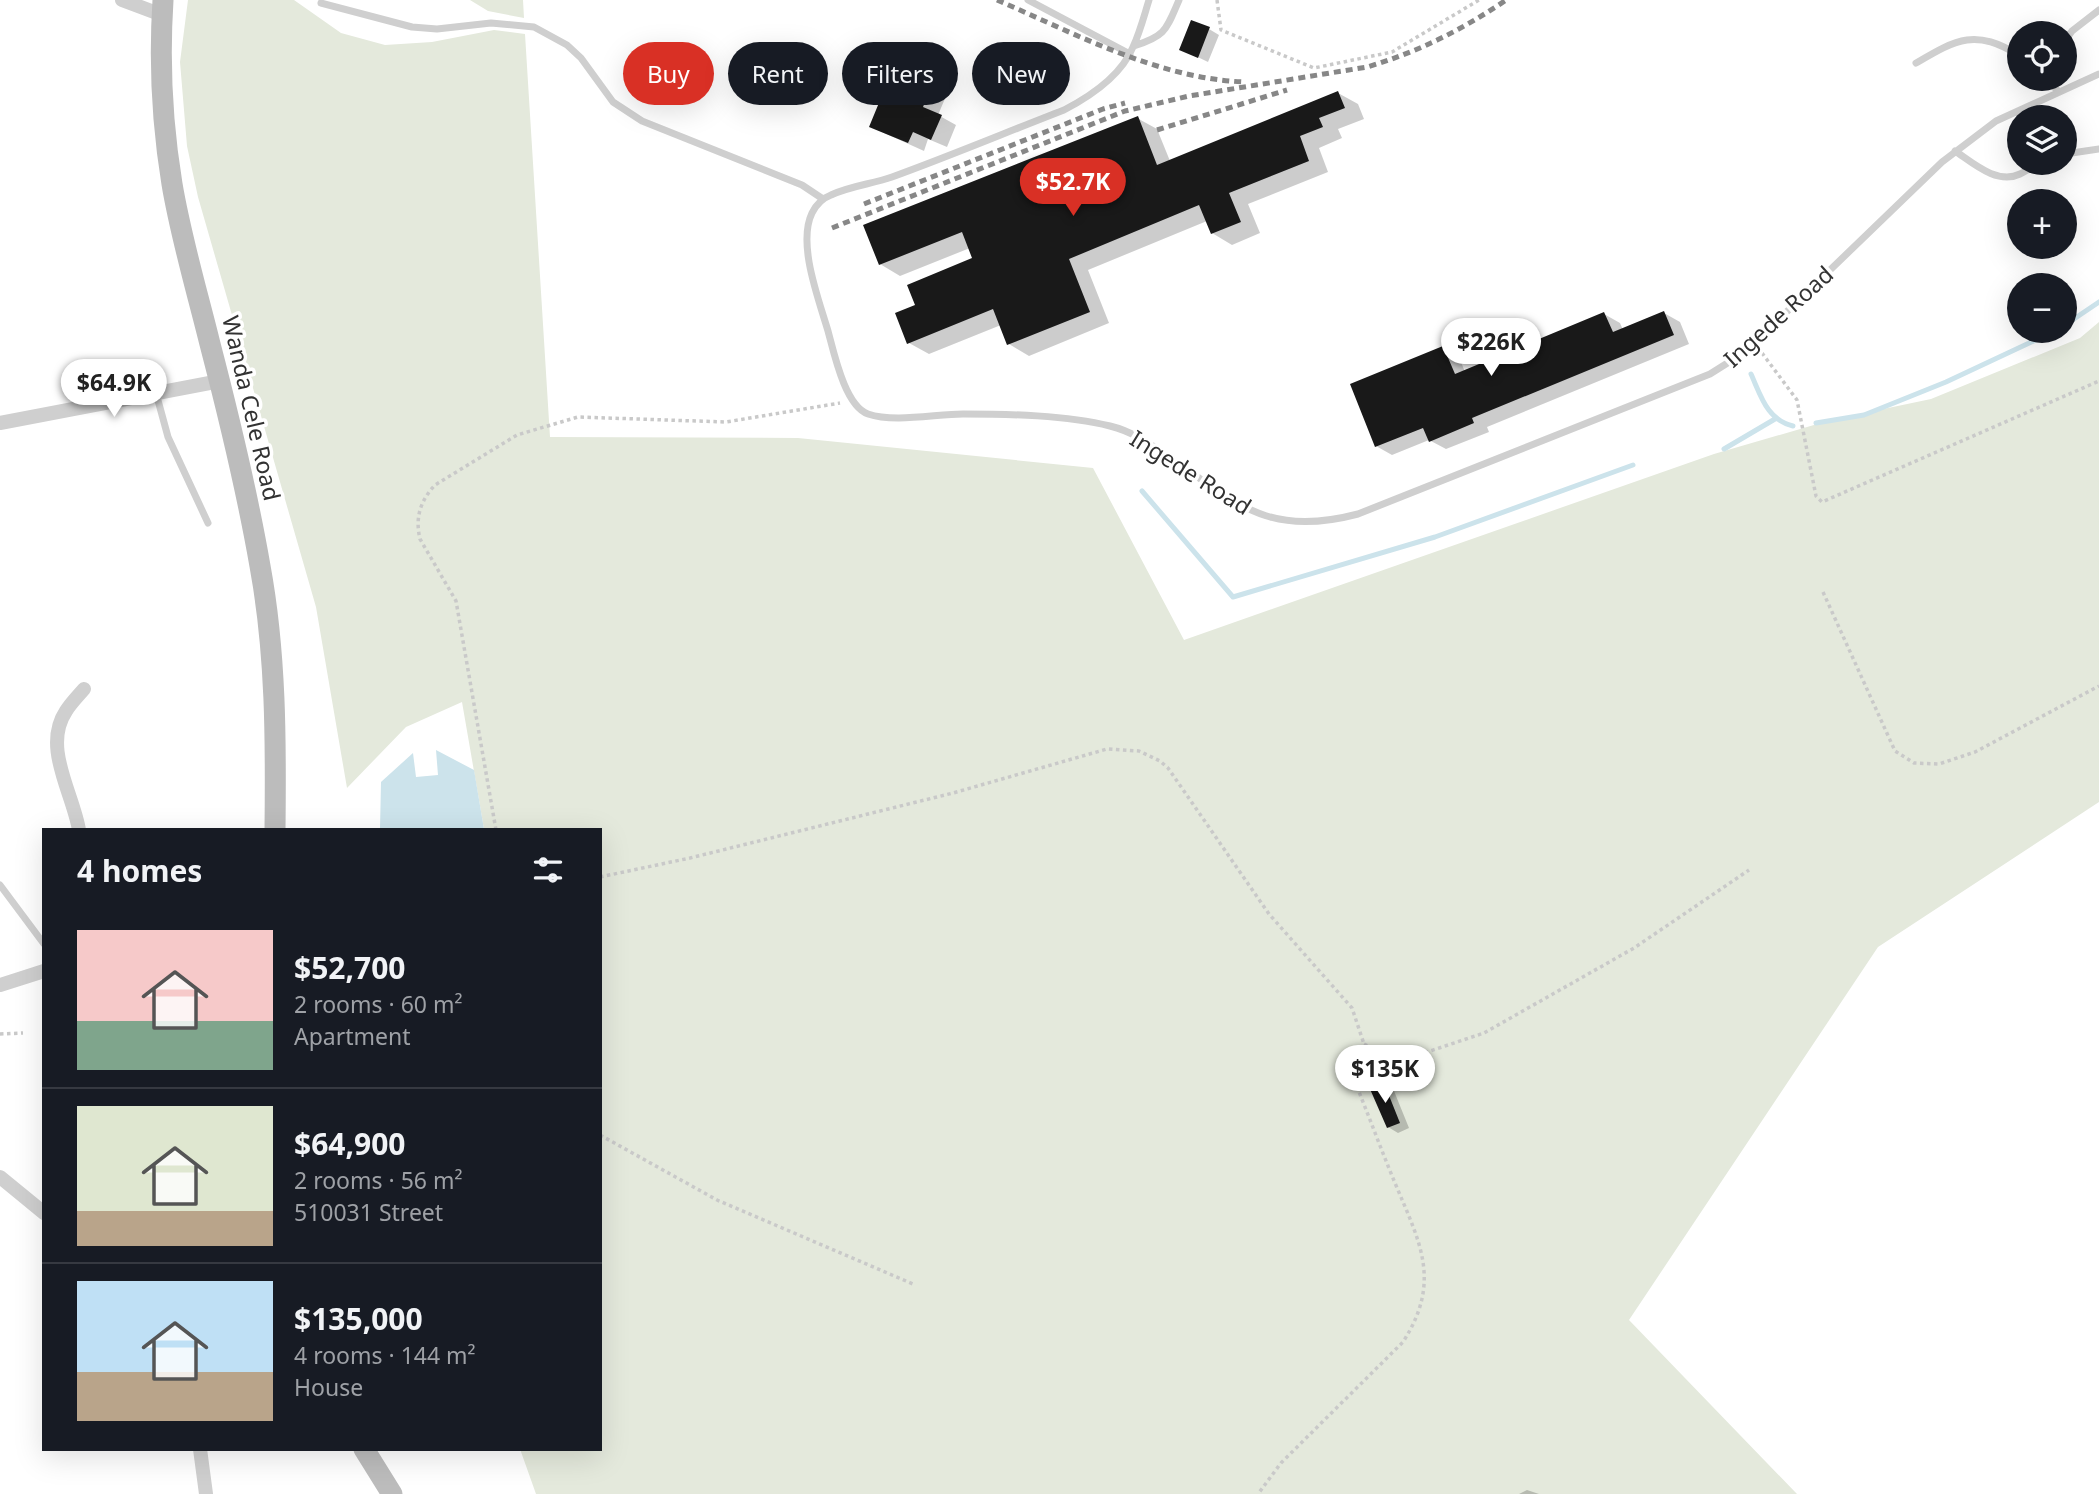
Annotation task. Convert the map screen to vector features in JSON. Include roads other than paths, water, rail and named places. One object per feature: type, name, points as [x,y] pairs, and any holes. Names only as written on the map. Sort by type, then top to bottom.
[{"type":"street","points":[[122,0],[162,7]]},
{"type":"street","name":"Wanda Cele Road","points":[[162,7],[161,77],[173,186],[185,246],[220,381],[260,566],[270,633],[275,702],[275,828]]},
{"type":"street","points":[[0,423],[220,381]]},
{"type":"street","points":[[79,828],[61,770],[57,745],[60,722],[84,690]]},
{"type":"street","points":[[0,985],[42,972]]},
{"type":"street","points":[[0,1177],[42,1211]]},
{"type":"street","points":[[200,1451],[206,1494]]},
{"type":"street","points":[[365,1451],[392,1494]]},
{"type":"lane","points":[[1028,0],[1132,50],[1162,34],[1179,0]]},
{"type":"lane","points":[[321,3],[412,27],[437,29],[491,23],[534,27],[567,45],[581,58],[613,102],[642,121],[802,185],[823,199],[912,170],[1064,110],[1087,98],[1132,50],[1149,0]]},
{"type":"lane","points":[[2077,28],[2099,10]]},
{"type":"lane","points":[[1916,64],[1951,43],[1965,38],[1993,43],[2007,50]]},
{"type":"lane","name":"Ingede Road","points":[[2077,84],[2099,74]]},
{"type":"lane","name":"Ingede Road","points":[[823,199],[811,214],[809,262],[830,340],[852,401],[866,413],[1054,418],[1111,426],[1143,439],[1213,489],[1257,514],[1285,521],[1315,523],[1358,514],[1683,386],[1727,365],[1754,343],[1955,151],[1996,121],[2061,91]]},
{"type":"lane","points":[[2077,153],[2099,149]]},
{"type":"lane","points":[[1955,151],[2003,178],[2020,175]]},
{"type":"lane","points":[[156,393],[168,437],[208,523]]},
{"type":"lane","points":[[0,885],[42,941]]},
{"type":"water","points":[[436,750],[474,770],[484,828],[380,828],[381,782],[413,753],[416,777],[438,775]]},
{"type":"waterway","points":[[2077,317],[2099,302]]},
{"type":"waterway","points":[[1816,423],[1864,415],[1946,382],[2029,343]]},
{"type":"waterway","points":[[1751,374],[1771,413],[1793,426]]},
{"type":"waterway","points":[[1724,449],[1775,419]]},
{"type":"waterway","points":[[1142,491],[1233,597],[1435,537],[1633,465]]},
{"type":"railway","points":[[997,0],[1087,40],[1148,63],[1212,79],[1244,82]]},
{"type":"railway","points":[[832,228],[1125,111],[1189,96],[1367,67],[1386,61],[1439,39],[1506,0]]},
{"type":"railway","points":[[1157,130],[1287,90]]},
{"type":"railway","points":[[864,204],[1103,109],[1125,103]]}]
